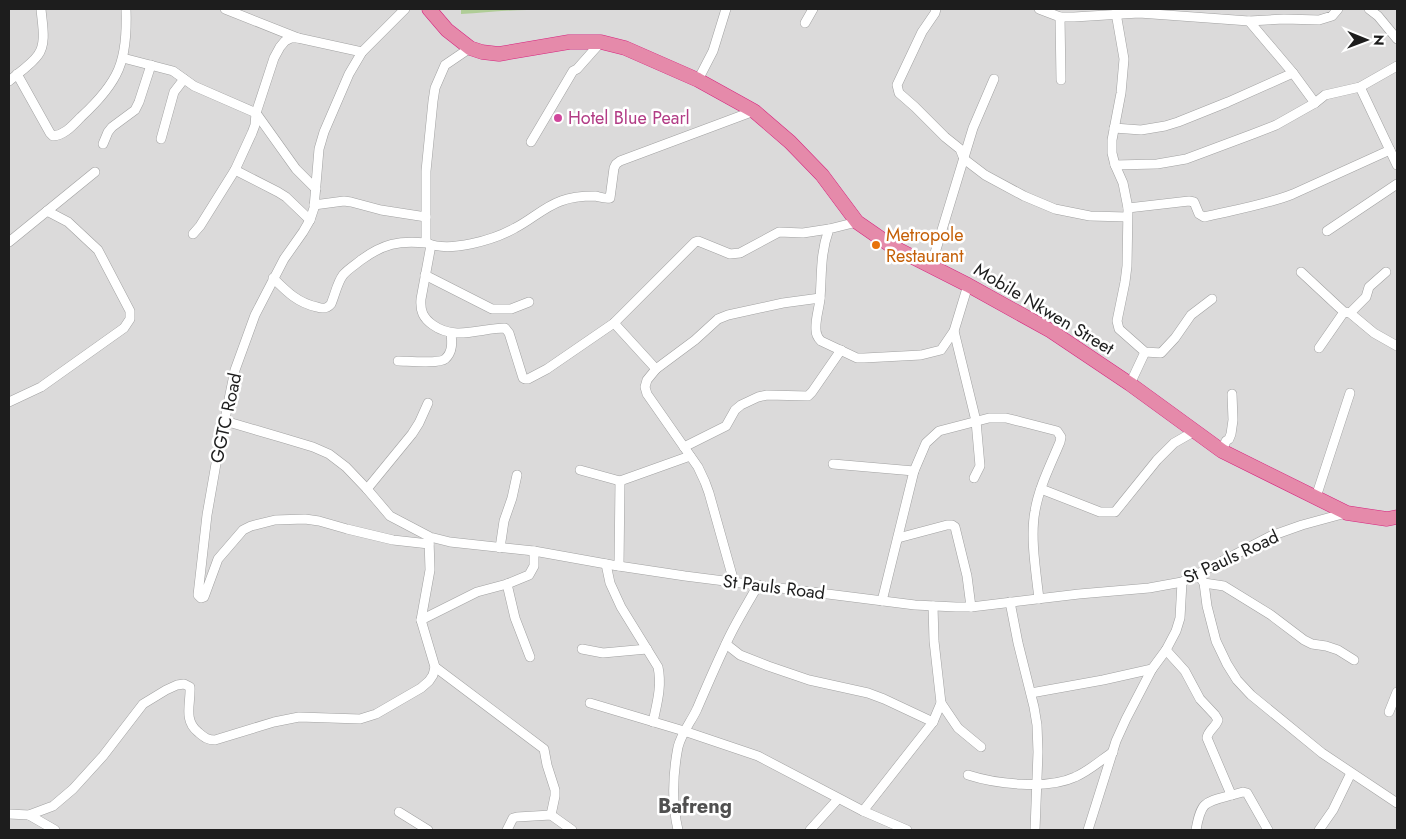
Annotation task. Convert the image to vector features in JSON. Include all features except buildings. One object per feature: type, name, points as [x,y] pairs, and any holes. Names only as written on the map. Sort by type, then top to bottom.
[{"type":"highway","name":"Mobile Nkwen Street","points":[[429,9],[447,30],[470,48],[482,52],[499,54],[569,42],[601,42],[625,48],[698,80],[754,111],[790,142],[822,175],[857,222],[893,247],[968,285],[1051,331],[1130,384],[1222,451],[1347,512],[1394,518]]},
{"type":"street","points":[[9,81],[38,56],[42,42],[41,9]]},
{"type":"street","points":[[18,74],[50,134],[59,136],[66,132],[96,103],[115,78],[123,58],[126,9]]},
{"type":"street","points":[[225,9],[298,38],[362,52]]},
{"type":"street","name":"GGTC Road","points":[[405,9],[362,52],[349,74],[324,132],[319,149],[316,189],[310,220],[273,278],[255,315],[235,370],[207,515],[198,595],[201,598],[204,597],[208,591],[218,560],[243,530],[275,520],[305,519],[393,540],[430,540]]},
{"type":"street","points":[[698,80],[713,51],[726,9]]},
{"type":"street","points":[[805,23],[813,9]]},
{"type":"street","points":[[936,9],[922,32],[896,85],[899,93],[960,149],[964,159],[985,175],[1024,196],[1055,209],[1090,216],[1128,213],[1190,200],[1194,202],[1199,214],[1204,217],[1284,198],[1390,150]]},
{"type":"street","points":[[1039,9],[1060,17],[1116,13],[1155,13],[1249,21],[1319,20],[1332,16],[1338,9]]},
{"type":"street","points":[[1216,19],[1217,9]]},
{"type":"street","points":[[1369,9],[1378,16],[1397,39]]},
{"type":"street","points":[[1116,13],[1124,59],[1112,153],[1123,183],[1128,213],[1126,282],[1116,321],[1120,329],[1145,352],[1161,352],[1175,338],[1191,315],[1212,299]]},
{"type":"street","points":[[1060,17],[1061,80]]},
{"type":"street","points":[[1249,21],[1293,73],[1315,103]]},
{"type":"street","points":[[193,234],[235,170],[255,124],[256,113],[274,58],[285,41],[291,38],[298,38]]},
{"type":"street","points":[[531,142],[573,71],[601,42]]},
{"type":"street","points":[[470,48],[445,65],[435,88],[432,101],[426,171],[426,217],[429,244],[420,307],[423,316],[435,327],[451,333],[505,328],[509,333],[523,378],[525,379],[547,370],[614,323],[695,242],[698,241],[730,254],[735,254],[780,232],[803,233],[857,222]]},
{"type":"street","points":[[123,58],[173,71],[194,86],[256,113],[296,169],[316,189]]},
{"type":"street","points":[[103,144],[112,127],[135,110],[151,64]]},
{"type":"street","points":[[1115,165],[1157,164],[1186,159],[1269,128],[1325,96],[1360,87],[1397,66]]},
{"type":"street","points":[[1114,128],[1142,130],[1178,122],[1293,73]]},
{"type":"street","points":[[161,140],[174,92],[184,79]]},
{"type":"street","points":[[931,266],[973,128],[994,79]]},
{"type":"street","points":[[1360,87],[1397,165]]},
{"type":"street","points":[[273,278],[290,295],[308,306],[329,307],[342,277],[348,270],[381,247],[396,243],[412,242],[446,247],[482,241],[514,229],[549,206],[562,201],[589,196],[610,198],[614,168],[620,161],[754,111]]},
{"type":"street","points":[[235,170],[286,197],[310,220]]},
{"type":"street","points":[[9,242],[95,172]]},
{"type":"street","points":[[1327,230],[1397,184]]},
{"type":"street","points":[[314,204],[344,201],[381,210],[426,217]]},
{"type":"street","points":[[9,402],[41,387],[124,328],[130,319],[130,311],[98,250],[68,222],[47,210]]},
{"type":"street","points":[[830,229],[824,243],[816,331],[821,341],[857,358],[920,355],[941,350],[954,331],[968,285]]},
{"type":"street","points":[[1301,272],[1374,333],[1397,346]]},
{"type":"street","points":[[1319,348],[1347,312],[1366,297],[1369,287],[1386,272]]},
{"type":"street","points":[[425,275],[492,309],[511,309],[529,302]]},
{"type":"street","points":[[734,582],[710,493],[698,467],[647,394],[645,387],[647,380],[656,369],[695,340],[718,319],[783,303],[820,298]]},
{"type":"street","points":[[614,323],[656,369]]},
{"type":"street","points":[[954,331],[976,420],[980,466],[974,478]]},
{"type":"street","points":[[398,361],[434,362],[445,359],[451,349],[451,333]]},
{"type":"street","points":[[684,447],[726,426],[735,410],[758,397],[767,395],[808,396],[840,350]]},
{"type":"street","points":[[1130,384],[1145,352]]},
{"type":"street","points":[[1316,497],[1350,393]]},
{"type":"street","points":[[1222,451],[1231,434],[1234,420],[1232,394]]},
{"type":"street","points":[[367,489],[412,434],[428,403]]},
{"type":"street","points":[[882,601],[914,471],[926,443],[939,431],[989,418],[1006,418],[1056,431],[1060,437],[1060,442],[1034,512],[1035,560],[1039,599]]},
{"type":"street","name":"St Pauls Road","points":[[225,421],[313,447],[329,454],[346,467],[390,516],[430,540],[534,551],[606,564],[734,582],[933,606],[971,607],[1149,588],[1182,582],[1271,536],[1347,512]]},
{"type":"street","points":[[1041,489],[1100,512],[1114,512],[1157,460],[1174,443],[1194,431]]},
{"type":"street","points":[[580,470],[620,481],[690,456]]},
{"type":"street","points":[[833,464],[914,471]]},
{"type":"street","points":[[500,548],[504,521],[517,475]]},
{"type":"street","points":[[619,566],[620,481]]},
{"type":"street","points":[[898,538],[947,525],[955,527],[967,576],[971,607]]},
{"type":"street","points":[[9,814],[29,815],[53,806],[103,756],[143,704],[177,685],[184,684],[190,687],[189,720],[194,730],[206,740],[215,740],[283,719],[300,717],[360,719],[376,714],[421,688],[433,675],[435,667],[421,620],[430,570],[430,540]]},
{"type":"street","points":[[421,620],[477,592],[507,584],[529,575],[534,566],[534,551]]},
{"type":"street","points":[[606,564],[610,583],[621,607],[658,667],[660,688],[654,722]]},
{"type":"street","points":[[1198,574],[1204,583],[1207,606],[1216,642],[1237,680],[1251,695],[1322,752],[1397,803]]},
{"type":"street","points":[[1088,830],[1113,752],[1126,719],[1152,669],[1166,650],[1176,631],[1180,618],[1182,582]]},
{"type":"street","points":[[1204,583],[1224,586],[1271,615],[1304,640],[1312,644],[1338,650],[1354,660]]},
{"type":"street","points":[[507,584],[515,618],[530,657]]},
{"type":"street","points":[[678,830],[675,783],[679,745],[726,644],[758,585]]},
{"type":"street","points":[[1010,602],[1037,725],[1038,785],[1035,830]]},
{"type":"street","points":[[933,606],[934,641],[941,703],[958,728],[981,747]]},
{"type":"street","points":[[726,644],[740,655],[775,669],[809,680],[868,693],[933,722]]},
{"type":"street","points":[[582,649],[603,653],[647,648]]},
{"type":"street","points":[[1166,650],[1185,671],[1200,699],[1218,720],[1217,724],[1208,733],[1207,738],[1232,795]]},
{"type":"street","points":[[435,667],[544,749],[546,765],[554,790],[554,804],[551,814]]},
{"type":"street","points":[[1031,693],[1152,669]]},
{"type":"street","points":[[1390,712],[1397,692]]},
{"type":"street","points":[[590,703],[684,731],[758,756],[838,799],[906,830]]},
{"type":"street","points":[[863,811],[933,722],[941,703]]},
{"type":"street","points":[[968,775],[1002,782],[1038,785],[1064,781],[1075,777],[1113,752]]},
{"type":"street","points":[[1319,830],[1333,810],[1351,773]]},
{"type":"street","points":[[1196,830],[1204,804],[1243,792],[1247,793],[1268,830]]},
{"type":"street","points":[[810,830],[838,799]]},
{"type":"street","points":[[399,812],[428,830]]},
{"type":"street","points":[[507,830],[513,818],[551,814],[572,830]]},
{"type":"street","points":[[29,815],[55,830]]},
{"type":"shaded area","points":[[9,9],[1397,9],[1397,830],[9,830]]},
{"type":"green space","points":[[461,9],[528,9],[461,14]]},
{"type":"place","name":"Hotel Blue Pearl","points":[[558,118]]},
{"type":"place","name":"Metropole Restaurant","points":[[876,245]]},
{"type":"district","name":"Bafreng","points":[[695,806]]}]
